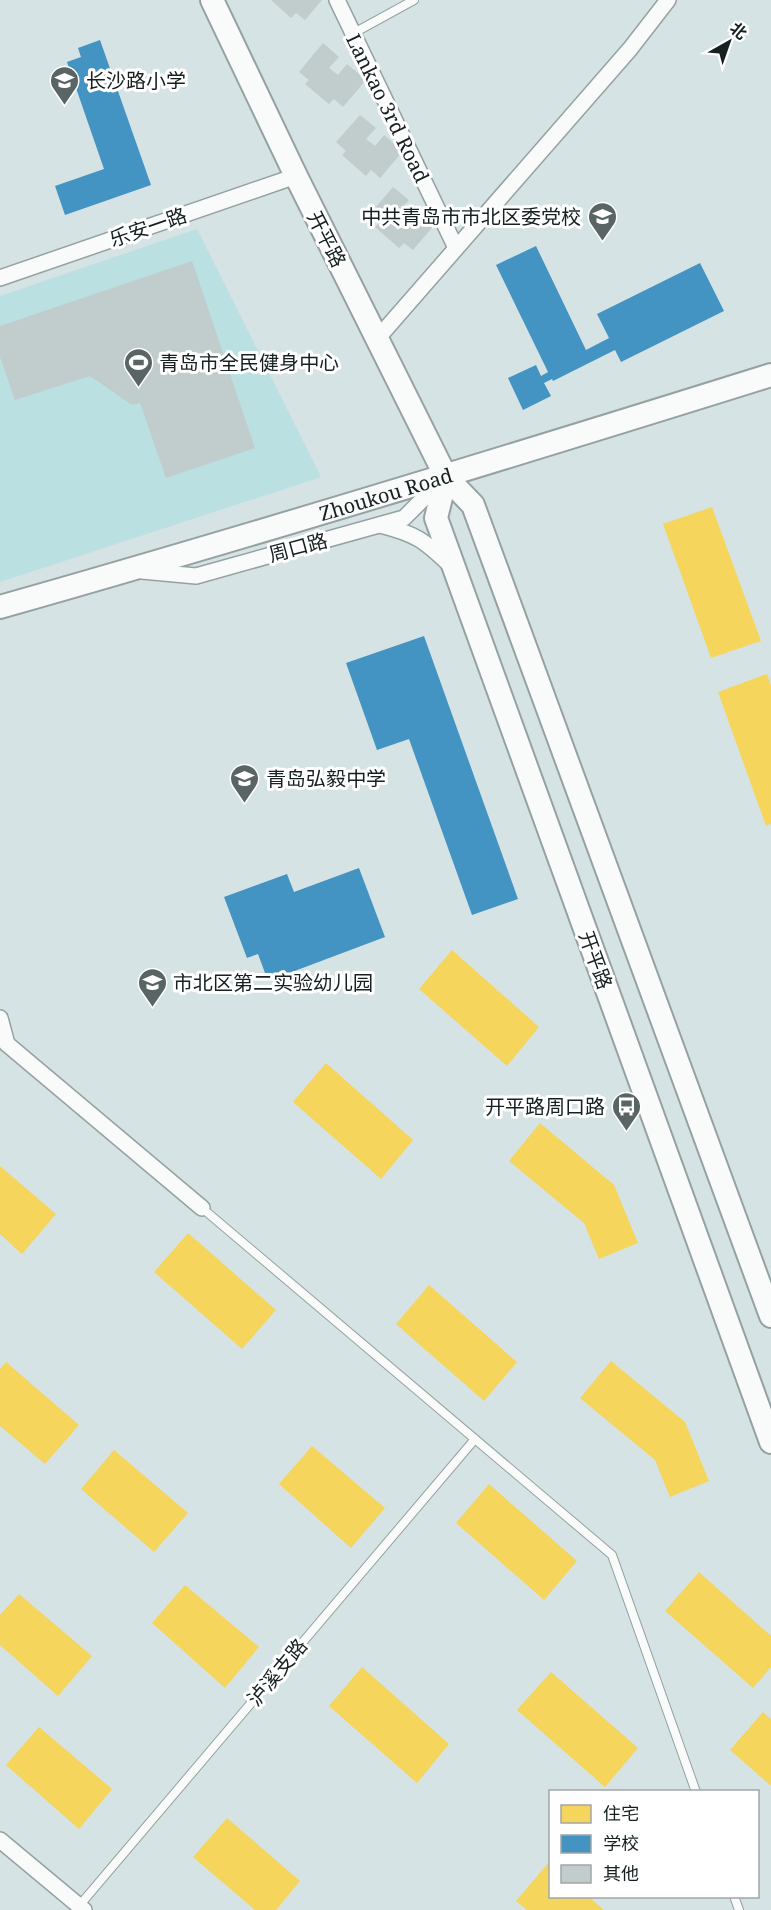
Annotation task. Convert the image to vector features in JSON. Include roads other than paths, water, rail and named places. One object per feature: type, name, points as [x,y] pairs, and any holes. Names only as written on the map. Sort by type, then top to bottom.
[{"type":"main road","name":"开平路","points":[[212,0],[296,176],[446,477],[473,506],[771,1316]]},
{"type":"main road","name":"Zhoukou Road","points":[[0,607],[446,477],[771,375]]},
{"type":"main road","name":"开平路","points":[[446,477],[436,518],[771,1442]]},
{"type":"street","name":"Lankao 3rd Road","points":[[337,0],[456,248]]},
{"type":"street","points":[[377,339],[630,49],[668,0]]},
{"type":"street","name":"乐安一路","points":[[0,278],[296,176]]},
{"type":"street","name":"周口路","points":[[133,570],[196,576],[404,518],[446,477]]},
{"type":"street","points":[[380,525],[407,532],[428,543],[454,568]]},
{"type":"street","points":[[0,1018],[4,1048],[202,1208]]},
{"type":"street","points":[[0,1840],[82,1908]]},
{"type":"lane","points":[[352,34],[414,0]]},
{"type":"lane","points":[[202,1208],[612,1555],[696,1790]]},
{"type":"lane","name":"泸溪支路","points":[[82,1908],[475,1438]]},
{"type":"place","name":"长沙路小学","points":[[65,106]]},
{"type":"place","name":"中共青岛市市北区委党校","points":[[602,242]]},
{"type":"place","name":"青岛市全民健身中心","points":[[138,388]]},
{"type":"place","name":"青岛弘毅中学","points":[[245,804]]},
{"type":"place","name":"市北区第二实验幼儿园","points":[[152,1008]]},
{"type":"place","name":"开平路周口路","points":[[626,1132]]}]
